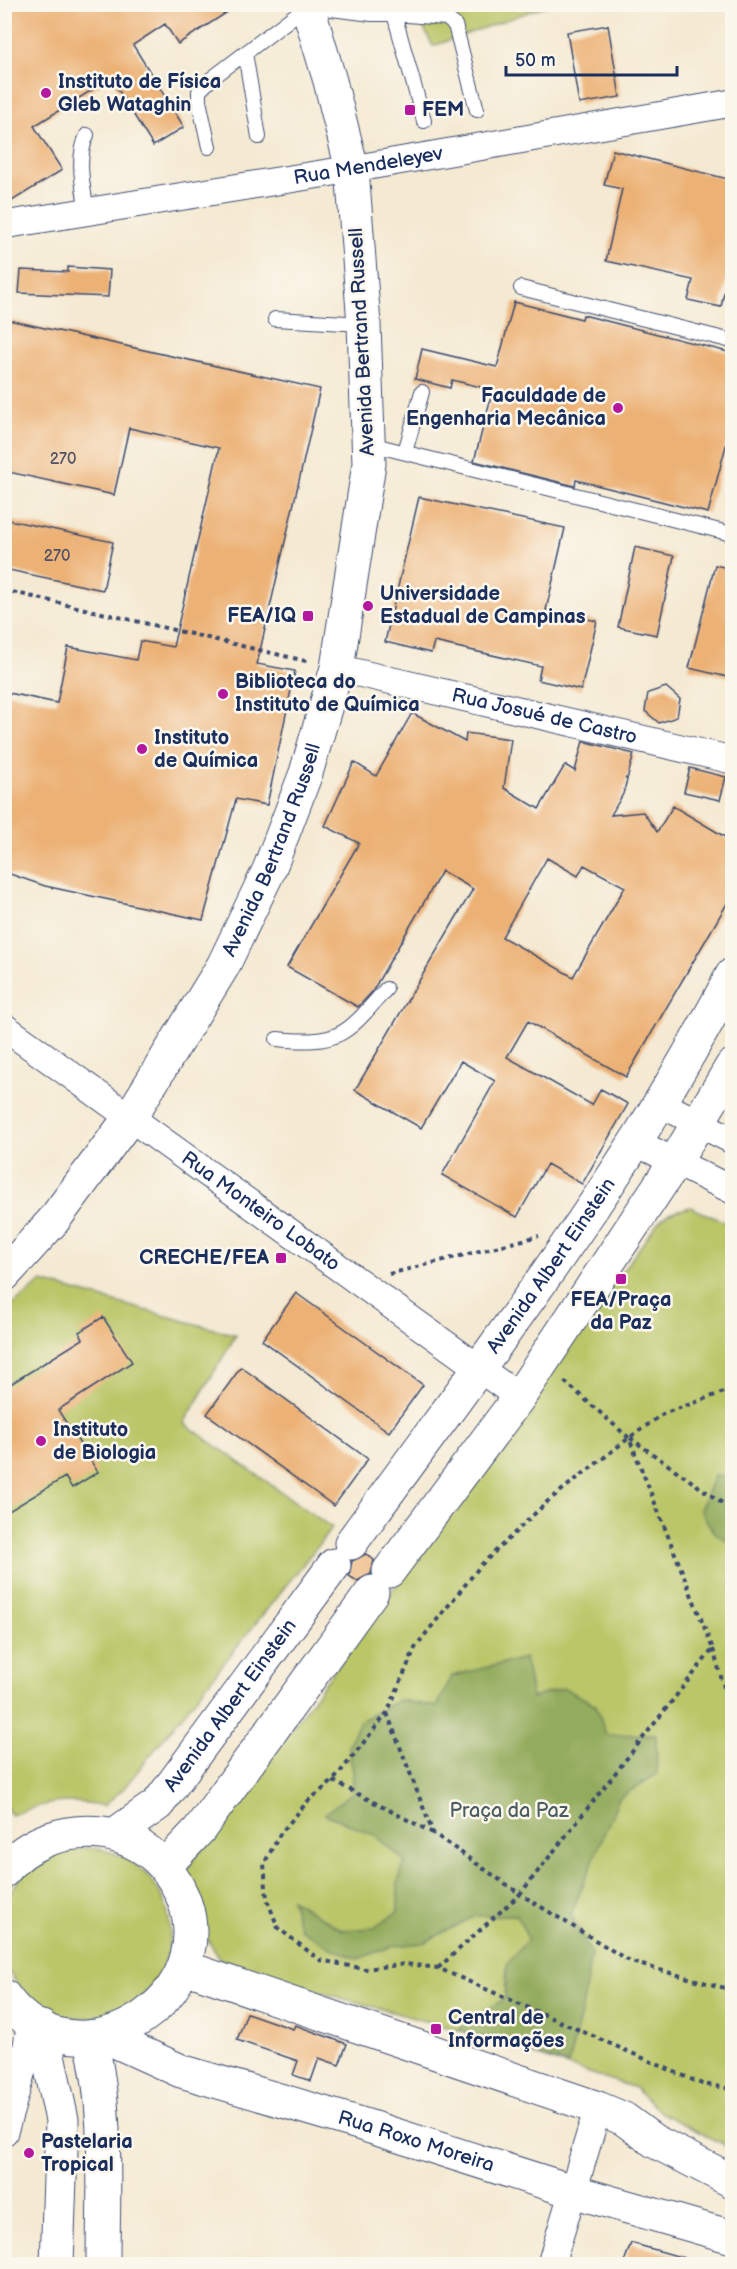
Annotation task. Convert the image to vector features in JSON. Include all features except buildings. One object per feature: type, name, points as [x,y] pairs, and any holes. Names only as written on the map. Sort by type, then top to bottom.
[{"type":"street","name":"Avenida Bertrand Russell","points":[[4,1275],[54,1221],[131,1116],[223,966],[269,870],[306,773],[337,668],[353,579],[370,444],[364,324],[351,170],[330,81],[307,5]]},
{"type":"street","name":"Rua Mendeleyev","points":[[4,225],[351,170],[732,103]]},
{"type":"street","name":"Rua Josué de Castro","points":[[337,668],[732,760]]},
{"type":"street","name":"Avenida Albert Einstein","points":[[114,1835],[158,1804],[478,1367],[579,1226],[635,1142],[708,1023],[732,975]]},
{"type":"street","name":"Rua Monteiro Lobato","points":[[4,1027],[131,1116],[519,1397]]},
{"type":"street","points":[[165,1866],[199,1830],[519,1397],[675,1162],[732,1066]]},
{"type":"street","points":[[659,1103],[732,1140]]},
{"type":"street","points":[[635,1142],[732,1190]]},
{"type":"street","points":[[4,1871],[29,1848],[56,1836],[85,1831],[114,1835],[142,1847],[165,1866],[177,1884],[188,1914],[189,1946],[184,1967],[170,1995],[141,2019],[97,2036],[65,2035],[18,2009]]},
{"type":"street","points":[[184,1967],[598,2108],[624,2119],[654,2141],[732,2181]]},
{"type":"street","points":[[4,2132],[24,2064],[18,2009]]},
{"type":"street","points":[[18,2009],[62,2120],[57,2265]]},
{"type":"street","points":[[97,2036],[102,2100],[103,2265]]},
{"type":"street","name":"Rua Roxo Moreira","points":[[97,2036],[181,2071],[357,2123],[572,2191],[732,2237]]},
{"type":"street","points":[[551,2265],[598,2108]]},
{"type":"lane","points":[[209,147],[199,91],[211,79],[307,5],[372,14],[446,18],[455,25],[477,110]]},
{"type":"lane","points":[[394,14],[424,121]]},
{"type":"lane","points":[[244,53],[259,137]]},
{"type":"lane","points":[[87,135],[81,149],[80,168],[87,212]]},
{"type":"lane","points":[[521,288],[732,341]]},
{"type":"lane","points":[[275,319],[364,324]]},
{"type":"lane","points":[[405,452],[422,392]]},
{"type":"lane","points":[[370,444],[732,534]]},
{"type":"lane","points":[[277,1039],[328,1040],[356,1023],[386,989]]},
{"type":"path","points":[[4,590],[337,668]]},
{"type":"path","points":[[360,1282],[579,1226]]},
{"type":"path","points":[[542,1362],[629,1438],[732,1510]]},
{"type":"path","points":[[732,1389],[663,1414],[548,1501],[481,1565],[416,1646],[387,1713],[333,1781],[308,1800],[280,1834],[264,1864],[267,1899],[278,1928],[320,1960],[365,1969],[406,1964],[438,1968],[702,2084],[732,2089]]},
{"type":"path","points":[[629,1438],[713,1648],[732,1715]]},
{"type":"path","points":[[438,1968],[520,1894],[713,1648]]},
{"type":"path","points":[[387,1713],[433,1833]]},
{"type":"path","points":[[333,1781],[433,1833],[520,1894],[631,1962],[732,1990]]},
{"type":"green space","points":[[412,5],[548,5],[433,46]]},
{"type":"green space","name":"Praça da Paz","points":[[690,1207],[732,1225],[732,2149],[661,2113],[635,2088],[458,2030],[330,1995],[220,1959],[202,1931],[184,1873],[328,1679],[658,1222],[669,1213]]},
{"type":"green space","points":[[42,1282],[236,1335],[184,1423],[332,1528],[124,1788],[104,1806],[79,1802],[57,1803],[11,1815],[5,1804],[5,1311]]},
{"type":"green space","points":[[732,1475],[732,1544],[713,1531],[700,1510],[714,1476]]},
{"type":"green space","points":[[525,1658],[532,1698],[564,1688],[596,1705],[606,1735],[656,1734],[657,1774],[619,1798],[571,1914],[591,1954],[582,2010],[568,2065],[458,2030],[505,1998],[507,1964],[528,1939],[517,1915],[475,1916],[423,1943],[393,1946],[358,1959],[331,1948],[300,1929],[291,1899],[342,1930],[374,1928],[398,1911],[398,1882],[405,1861],[374,1835],[325,1814],[353,1792],[353,1771],[348,1746],[360,1721],[399,1700],[437,1707],[452,1676]]},
{"type":"green space","points":[[85,1848],[102,1849],[118,1854],[145,1873],[164,1900],[169,1916],[169,1950],[164,1966],[145,1993],[118,2012],[102,2017],[85,2018],[68,2017],[52,2012],[25,1993],[6,1966],[1,1950],[0,1933],[1,1916],[6,1900],[25,1873],[52,1854],[68,1849]]},
{"type":"place","name":"Instituto de Física Gleb Wataghin","points":[[46,93]]},
{"type":"place","name":"FEM","points":[[410,110]]},
{"type":"place","name":"Faculdade de Engenharia Mecânica","points":[[618,408]]},
{"type":"place","name":"Universidade Estadual de Campinas","points":[[368,606]]},
{"type":"place","name":"FEA/IQ","points":[[308,616]]},
{"type":"place","name":"Biblioteca do Instituto de Química","points":[[223,694]]},
{"type":"place","name":"Instituto de Química","points":[[142,749]]},
{"type":"place","name":"CRECHE/FEA","points":[[281,1258]]},
{"type":"place","name":"FEA/Praça da Paz","points":[[621,1279]]},
{"type":"place","name":"Instituto de Biologia","points":[[41,1441]]},
{"type":"place","name":"Central de Informações","points":[[436,2029]]},
{"type":"place","name":"Pastelaria Tropical","points":[[29,2153]]}]
